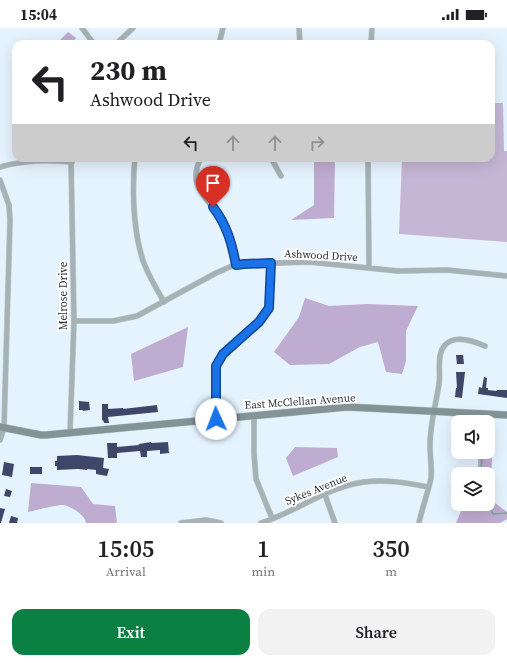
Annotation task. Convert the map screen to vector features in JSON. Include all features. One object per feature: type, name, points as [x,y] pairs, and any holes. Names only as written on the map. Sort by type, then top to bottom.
[{"type":"street","points":[[82,28],[91,40]]},
{"type":"street","points":[[120,40],[133,28]]},
{"type":"street","points":[[220,40],[223,28]]},
{"type":"street","points":[[299,28],[300,40]]},
{"type":"street","points":[[371,40],[372,28]]},
{"type":"street","points":[[0,167],[21,162]]},
{"type":"street","name":"Melrose Drive","points":[[70,433],[74,322],[72,162]]},
{"type":"street","points":[[135,162],[133,185],[137,233],[141,254],[164,302]]},
{"type":"street","points":[[200,162],[196,172],[196,182],[205,199],[213,207],[222,221],[231,240],[236,265]]},
{"type":"street","points":[[273,162],[280,176]]},
{"type":"street","points":[[368,162],[369,268]]},
{"type":"street","points":[[0,180],[9,205],[10,220],[2,427],[0,440]]},
{"type":"street","name":"Ashwood Drive","points":[[74,322],[113,321],[136,316],[216,273],[236,265],[244,264],[309,262],[369,268],[398,270],[447,270],[507,276]]},
{"type":"street","points":[[216,419],[216,366],[223,354],[259,322],[269,308],[271,263]]},
{"type":"street","points":[[419,523],[431,473],[430,444],[441,376],[440,358],[443,347],[448,342],[455,340],[475,342],[485,346]]},
{"type":"street","name":"East McClellan Avenue","points":[[2,427],[41,435],[347,407],[507,415]]},
{"type":"street","points":[[254,416],[256,479],[272,518]]},
{"type":"street","name":"Sykes Avenue","points":[[261,523],[349,486],[386,480],[428,487]]},
{"type":"street","points":[[325,495],[336,523]]},
{"type":"street","points":[[181,523],[206,520],[221,523]]},
{"type":"shaded area","points":[[68,32],[76,38],[74,40],[60,40]]},
{"type":"shaded area","points":[[495,103],[503,103],[504,151],[507,151],[507,242],[399,234],[402,162],[495,162]]},
{"type":"shaded area","points":[[314,162],[335,162],[334,218],[291,220],[314,205]]},
{"type":"shaded area","points":[[305,298],[329,306],[367,304],[418,306],[406,331],[406,361],[402,374],[386,372],[378,342],[360,347],[329,364],[290,365],[274,352],[299,317]]},
{"type":"shaded area","points":[[188,327],[183,367],[134,381],[131,354]]},
{"type":"shaded area","points":[[295,447],[337,448],[338,457],[293,476],[286,458]]},
{"type":"shaded area","points":[[478,459],[492,459],[492,467],[478,467]]},
{"type":"shaded area","points":[[31,483],[81,487],[93,504],[115,506],[117,523],[86,523],[77,511],[63,505],[28,512]]},
{"type":"shaded area","points":[[495,503],[507,512],[507,519],[500,523],[456,523],[461,511],[495,511]]},
{"type":"building","points":[[456,355],[463,355],[464,364],[457,364]]},
{"type":"building","points":[[456,372],[465,372],[462,398],[455,397],[457,388]]},
{"type":"building","points":[[484,377],[487,378],[486,388],[488,388],[488,390],[507,390],[507,398],[478,394],[479,387],[482,388]]},
{"type":"building","points":[[79,401],[89,402],[90,410],[79,410]]},
{"type":"building","points":[[102,404],[108,404],[108,409],[123,409],[157,405],[158,412],[108,417],[109,423],[104,423],[102,420]]},
{"type":"building","points":[[151,442],[168,442],[169,453],[160,454],[160,450],[147,451],[147,457],[141,457],[140,451],[117,453],[117,458],[108,458],[107,443],[117,443],[117,447],[139,445]]},
{"type":"building","points":[[77,455],[104,458],[103,468],[109,469],[107,476],[96,474],[96,470],[57,470],[55,461],[57,461],[57,456]]},
{"type":"building","points":[[4,462],[14,464],[12,477],[2,475]]},
{"type":"building","points":[[30,467],[42,467],[42,474],[30,474]]},
{"type":"building","points":[[6,489],[12,491],[10,497],[4,496]]},
{"type":"building","points":[[0,508],[5,509],[1,523],[0,523]]},
{"type":"building","points":[[11,516],[18,518],[17,523],[9,523]]},
{"type":"waterway","points":[[481,467],[482,459]]},
{"type":"waterway","points":[[492,511],[493,514],[507,513]]},
{"type":"route","points":[[213,207],[231,240],[236,265],[261,262],[271,263],[270,302],[266,314],[218,360],[215,373],[216,419]]}]
